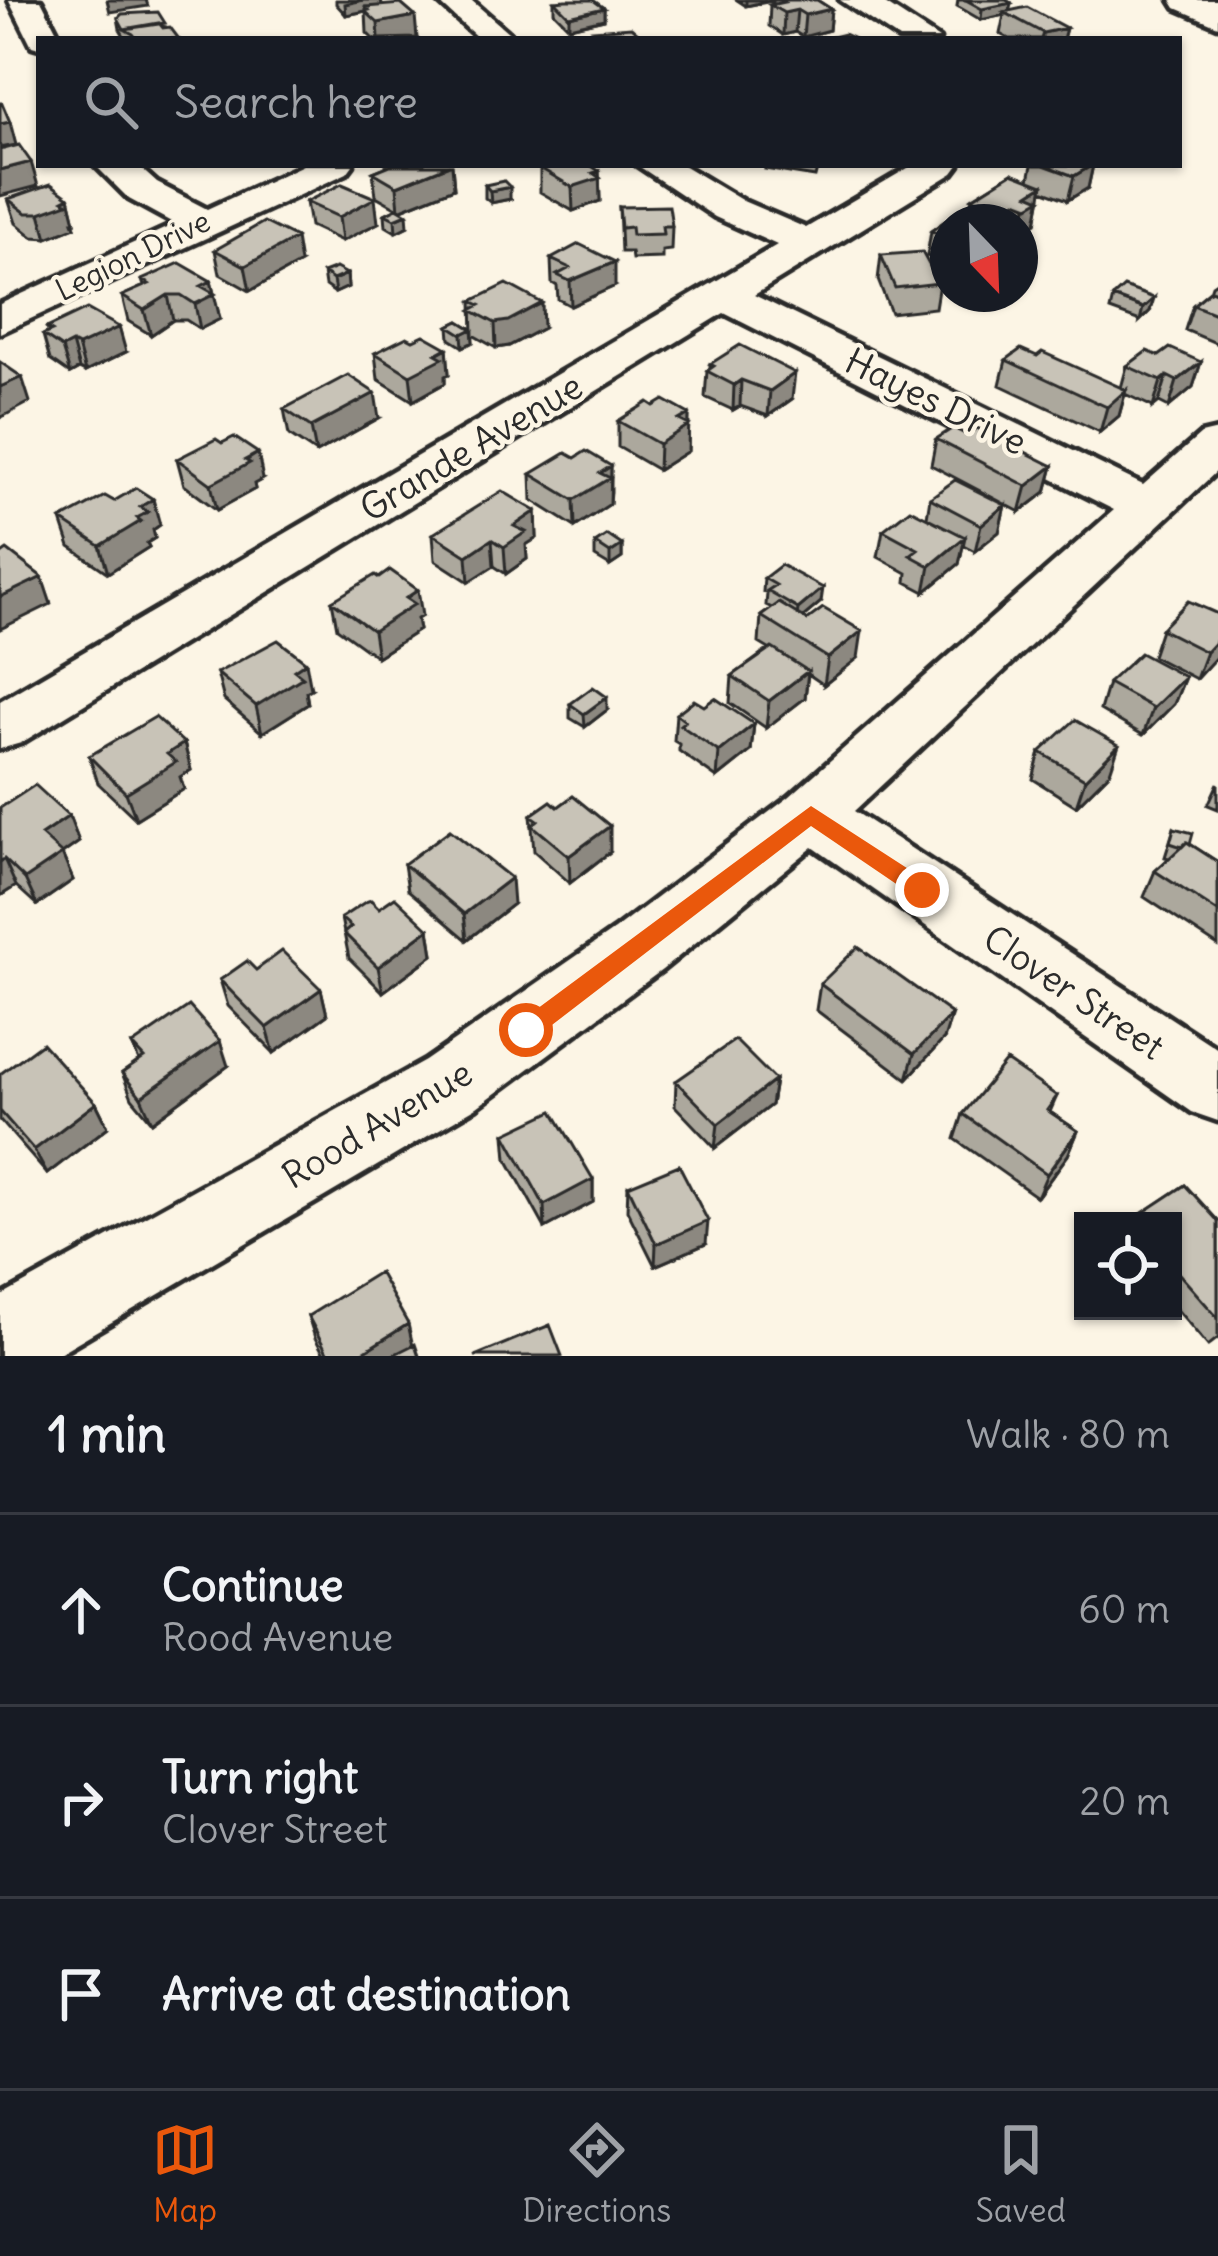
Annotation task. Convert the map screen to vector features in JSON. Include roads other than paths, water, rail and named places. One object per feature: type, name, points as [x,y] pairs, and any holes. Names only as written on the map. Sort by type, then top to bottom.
[{"type":"highway","points":[[1189,0],[1218,15]]},
{"type":"street","points":[[25,0],[43,36]]},
{"type":"street","points":[[452,0],[495,36]]},
{"type":"street","points":[[856,0],[917,36]]},
{"type":"street","points":[[117,168],[143,190],[202,222]]},
{"type":"street","name":"Legion Drive","points":[[0,320],[202,222],[327,168]]},
{"type":"street","points":[[661,168],[729,209],[810,244]]},
{"type":"street","name":"Grande Avenue","points":[[0,728],[935,168]]},
{"type":"street","name":"Hayes Drive","points":[[723,296],[1148,506]]},
{"type":"street","name":"Rood Avenue","points":[[0,1342],[451,1084],[638,950],[811,814],[1218,444]]},
{"type":"street","name":"Clover Street","points":[[811,814],[1218,1089]]}]
